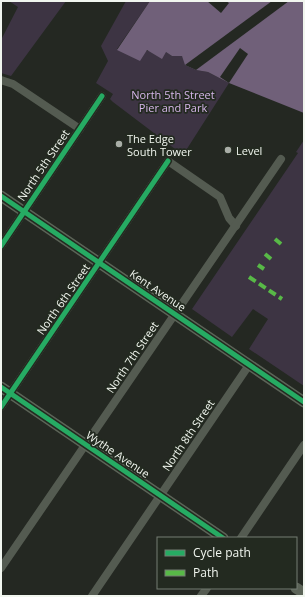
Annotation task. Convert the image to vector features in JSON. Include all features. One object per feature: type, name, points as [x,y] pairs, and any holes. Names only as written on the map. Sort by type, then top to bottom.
[{"type":"main road","name":"Kent Avenue","points":[[1,196],[304,402]]},
{"type":"main road","name":"Wythe Avenue","points":[[6,390],[222,537]]},
{"type":"street","points":[[1,80],[13,84],[80,130]]},
{"type":"street","name":"North 5th Street","points":[[1,246],[102,96]]},
{"type":"street","name":"North 7th Street","points":[[1,568],[281,159]]},
{"type":"street","name":"North 6th Street","points":[[1,407],[6,390],[100,263],[168,161],[220,197],[229,218],[236,226]]},
{"type":"street","name":"North 8th Street","points":[[92,596],[249,365]]},
{"type":"street","points":[[242,537],[304,445]]},
{"type":"green space","points":[[9,1],[66,1],[11,76],[1,73],[1,40],[18,7]]},
{"type":"green space","name":"North 5th Street Pier and Park","points":[[126,1],[150,1],[117,49],[166,52],[172,56],[182,56],[196,70],[208,72],[229,83],[183,155],[113,102],[110,99],[113,94],[96,83],[108,61],[101,46]]},
{"type":"green space","points":[[304,140],[304,386],[249,349],[268,319],[253,309],[232,337],[192,309],[298,153],[296,152]]},
{"type":"shaded area","points":[[150,1],[304,1],[304,113],[229,83],[208,72],[196,70],[185,65],[182,56],[172,56],[166,52],[162,59],[147,50],[140,61],[117,50]]},
{"type":"pier","points":[[207,1],[226,1],[229,3],[221,13]]},
{"type":"pier","points":[[272,1],[289,1],[196,70],[185,65]]},
{"type":"pier","points":[[240,48],[248,54],[229,83],[220,77]]},
{"type":"marked path","points":[[275,239],[281,244]]},
{"type":"marked path","points":[[265,254],[271,259]]},
{"type":"marked path","points":[[258,265],[264,269]]},
{"type":"marked path","points":[[249,277],[282,299]]},
{"type":"cycle path","points":[[1,246],[102,96]]},
{"type":"cycle path","points":[[1,407],[168,161]]},
{"type":"cycle path","points":[[1,196],[304,402]]},
{"type":"cycle path","points":[[1,387],[222,537]]},
{"type":"place","name":"The Edge South Tower","points":[[119,144]]},
{"type":"place","name":"Level","points":[[228,150]]}]
